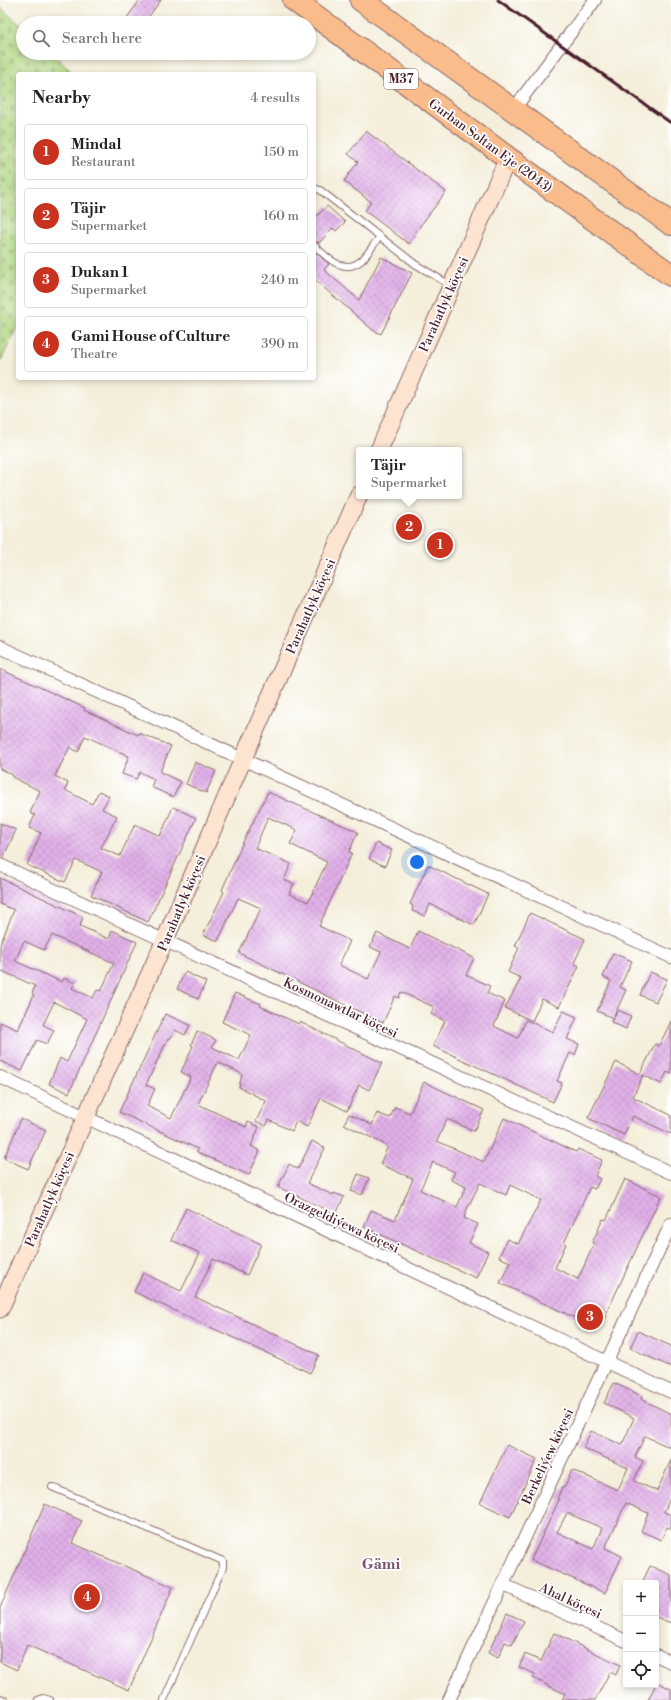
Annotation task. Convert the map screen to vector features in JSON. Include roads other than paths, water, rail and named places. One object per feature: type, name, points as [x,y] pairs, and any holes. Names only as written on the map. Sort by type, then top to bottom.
[{"type":"highway","name":"Gurban Soltan Eje (2043)","points":[[294,0],[316,16]]},
{"type":"highway","points":[[361,0],[514,109],[671,224]]},
{"type":"highway","name":"Gurban Soltan Eje (2043)","points":[[316,16],[508,158],[671,275]]},
{"type":"street","points":[[514,109],[595,0]]},
{"type":"street","name":"Parahatlyk köçesi","points":[[380,447],[508,158]]},
{"type":"street","name":"Parahatlyk köçesi","points":[[0,1309],[164,942],[357,499]]},
{"type":"street","points":[[0,647],[671,957]]},
{"type":"street","name":"Kosmonawtlar köçesi","points":[[0,865],[164,942],[671,1173]]},
{"type":"street","name":"Orazgeldiýewa köçesi","points":[[0,1077],[671,1392]]},
{"type":"street","name":"Berkeliýew köçesi","points":[[449,1700],[504,1585],[606,1361],[671,1224]]},
{"type":"street","name":"Ahal köçesi","points":[[504,1585],[623,1640]]},
{"type":"street","points":[[659,1656],[671,1662]]},
{"type":"lane","points":[[316,189],[320,190],[379,238],[415,264],[451,286]]},
{"type":"lane","points":[[316,247],[328,259],[338,265],[350,266],[361,261],[379,238]]},
{"type":"lane","points":[[52,1487],[223,1561],[223,1567],[164,1700]]},
{"type":"lane","points":[[0,1698],[5,1700]]},
{"type":"lane","points":[[38,1700],[43,1698],[50,1700]]},
{"type":"railway","points":[[498,0],[671,123]]},
{"type":"place","name":"Täjir","points":[[409,527]]},
{"type":"place","name":"Mindal","points":[[440,545]]},
{"type":"place","name":"Dukan 1","points":[[590,1317]]},
{"type":"place","name":"Gami House of Culture","points":[[87,1597]]},
{"type":"district","name":"Gämi","points":[[381,1564]]}]
